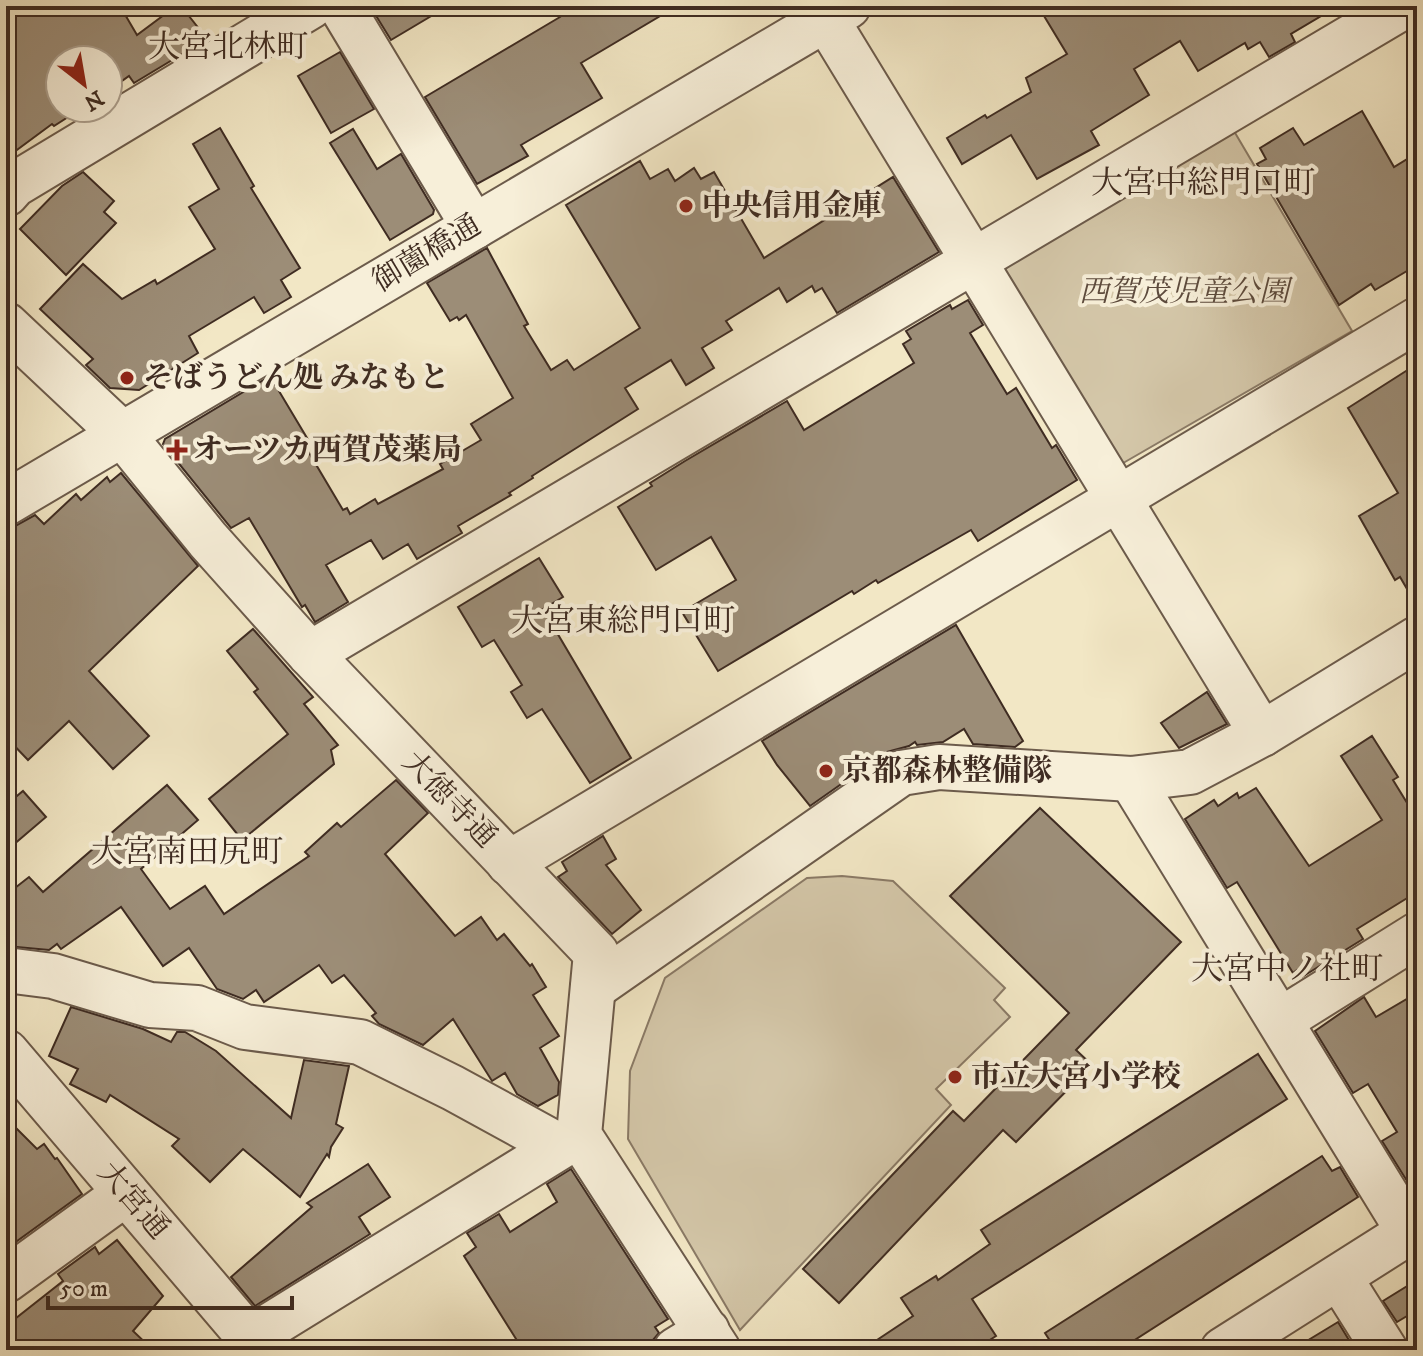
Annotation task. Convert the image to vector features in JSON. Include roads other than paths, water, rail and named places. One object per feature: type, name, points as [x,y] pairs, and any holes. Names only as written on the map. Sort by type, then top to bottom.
[{"type":"street","points":[[6,194],[14,185],[311,6]]},
{"type":"street","points":[[341,6],[474,227]]},
{"type":"street","points":[[310,654],[1404,6]]},
{"type":"street","points":[[831,10],[973,260],[1262,734]]},
{"type":"street","name":"御薗橋通","points":[[6,503],[474,227],[831,10]]},
{"type":"street","points":[[509,863],[1417,320]]},
{"type":"street","name":"大徳寺通","points":[[6,325],[122,434],[208,540],[310,654],[596,953],[569,1140]]},
{"type":"street","points":[[593,988],[901,773],[939,767],[1131,779],[1190,772],[1262,734],[1417,639]]},
{"type":"street","points":[[1131,779],[1413,1230],[1234,1347]]},
{"type":"street","points":[[1281,1020],[1417,935]]},
{"type":"street","points":[[6,970],[53,976],[150,1005],[197,1008],[245,1027],[360,1042],[569,1140],[700,1344]]},
{"type":"street","name":"大宮通","points":[[6,1052],[255,1344]]},
{"type":"street","points":[[255,1344],[569,1140]]},
{"type":"street","points":[[6,1280],[126,1193]]},
{"type":"street","points":[[1339,1277],[1385,1350]]},
{"type":"place","name":"中央信用金庫","points":[[686,206]]},
{"type":"place","name":"そばうどん処 みなもと","points":[[127,378]]},
{"type":"place","name":"オーツカ西賀茂薬局","points":[[177,450]]},
{"type":"place","name":"京都森林整備隊","points":[[826,771]]},
{"type":"place","name":"市立大宮小学校","points":[[955,1077]]},
{"type":"district","name":"大宮北林町","points":[[228,48]]},
{"type":"district","name":"大宮中総門口町","points":[[1203,184]]},
{"type":"district","name":"大宮東総門口町","points":[[623,622]]},
{"type":"district","name":"大宮南田尻町","points":[[187,853]]},
{"type":"district","name":"大宮中ノ社町","points":[[1287,970]]},
{"type":"park label","name":"西賀茂児童公園","points":[[1184,292]]}]
